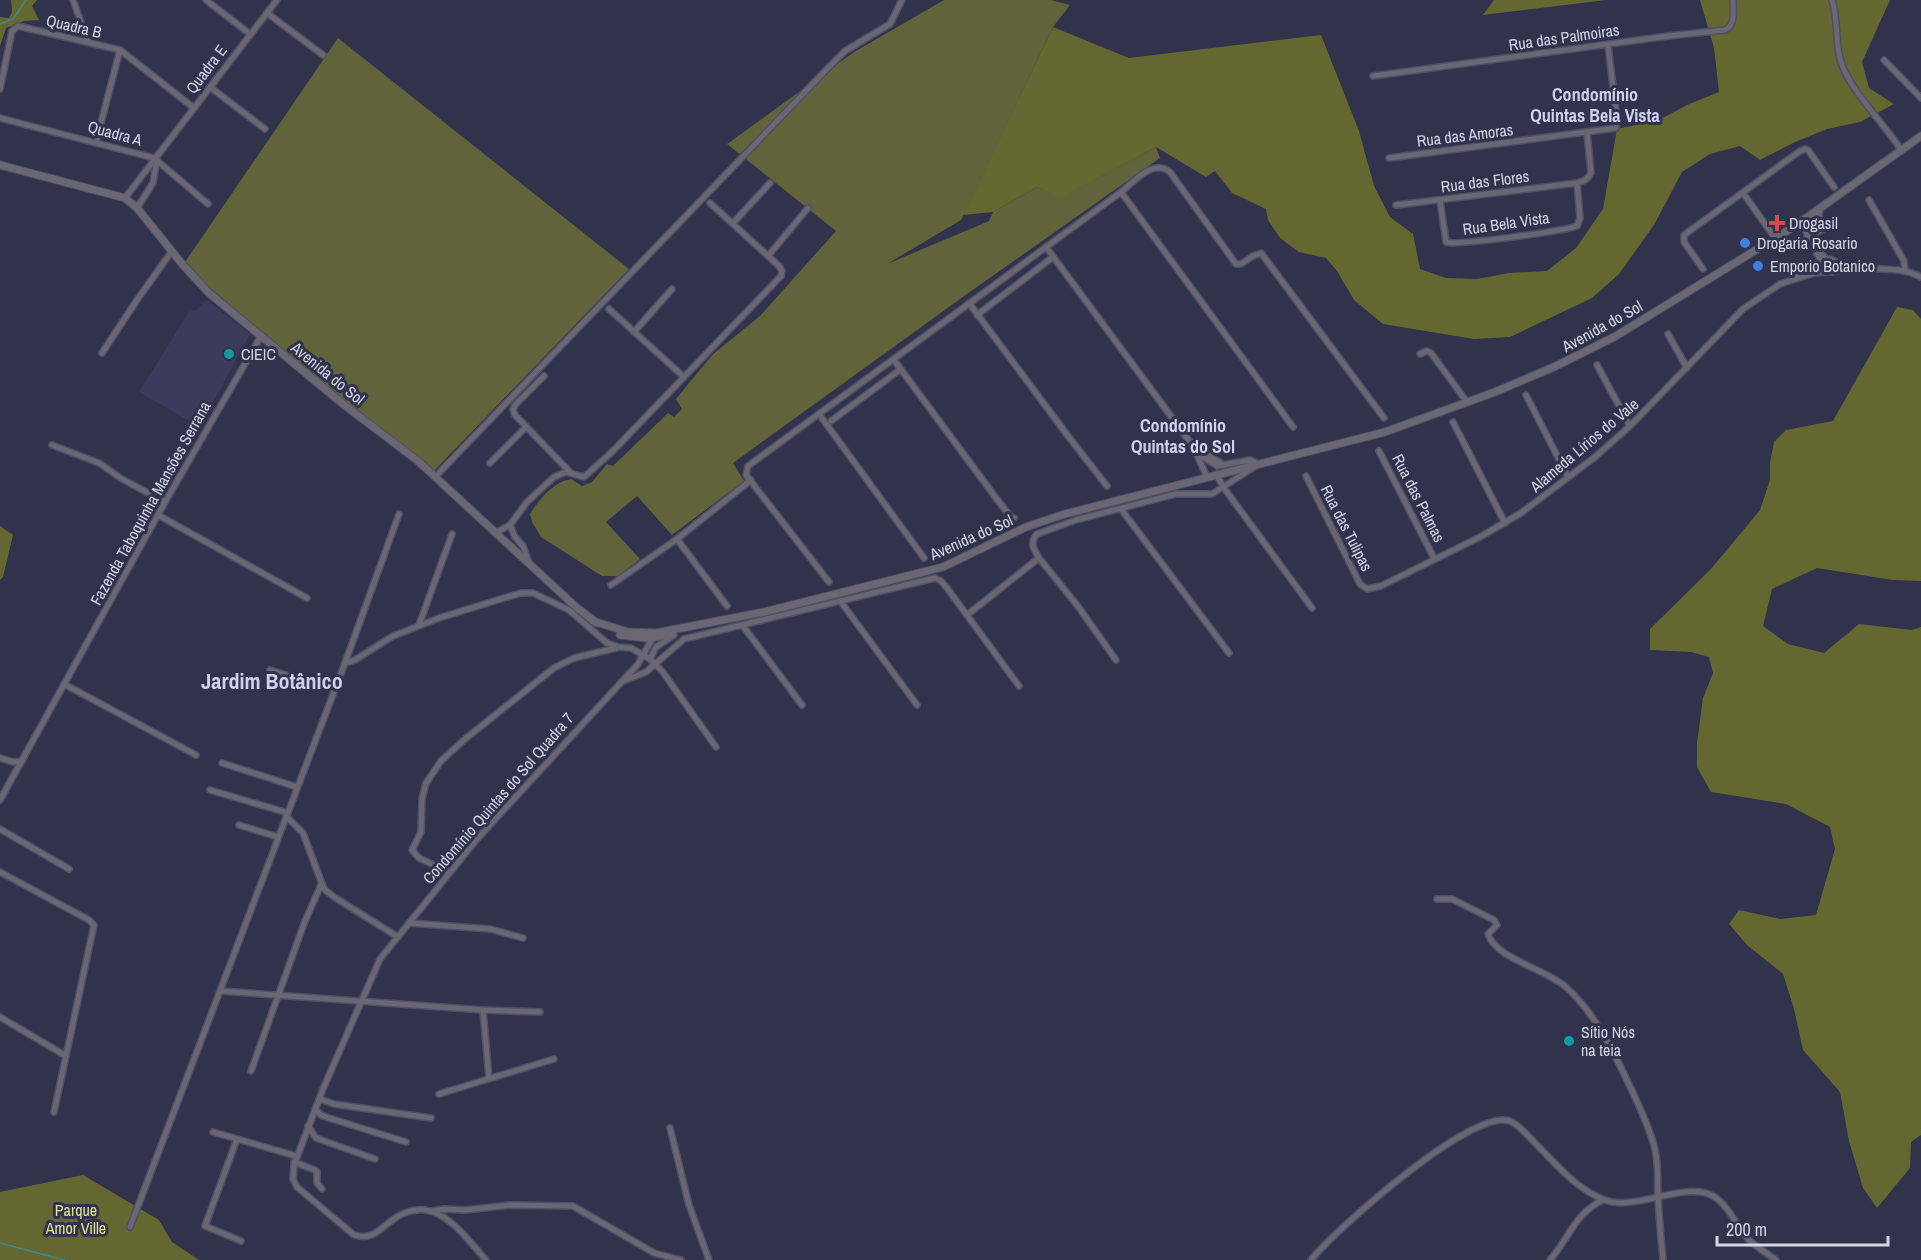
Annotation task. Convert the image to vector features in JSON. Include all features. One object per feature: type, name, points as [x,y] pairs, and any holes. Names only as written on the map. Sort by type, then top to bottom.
[{"type":"street","points":[[73,0],[88,42]]},
{"type":"street","points":[[206,0],[250,34]]},
{"type":"street","name":"Quadra E","points":[[125,198],[277,0]]},
{"type":"street","points":[[435,477],[845,51],[890,24],[902,0]]},
{"type":"street","name":"Rua das Palmoiras","points":[[1373,76],[1725,30],[1732,23],[1733,0]]},
{"type":"street","points":[[1832,0],[1842,66],[1850,81],[1902,151]]},
{"type":"street","points":[[267,13],[323,56]]},
{"type":"street","name":"Quadra B","points":[[0,89],[14,28],[18,26],[120,50],[194,108]]},
{"type":"street","name":"Rua das Amoras","points":[[1389,158],[1587,134],[1616,128],[1617,119],[1608,45]]},
{"type":"street","name":"Quadra B","points":[[96,141],[120,50]]},
{"type":"street","points":[[1884,60],[1921,99]]},
{"type":"street","points":[[210,87],[265,129]]},
{"type":"street","name":"Quadra A","points":[[0,118],[156,158],[208,204]]},
{"type":"street","points":[[1577,183],[1587,179],[1591,173],[1587,134]]},
{"type":"street","name":"Avenida do Sol","points":[[651,636],[933,570],[969,556],[1026,527],[1056,517],[1186,482],[1206,473],[1216,474],[1384,432],[1527,379],[1594,349],[1798,224],[1921,136]]},
{"type":"street","points":[[1703,269],[1685,245],[1683,237],[1805,149],[1834,187]]},
{"type":"street","points":[[137,208],[153,183],[156,158]]},
{"type":"street","name":"Avenida do Sol","points":[[0,165],[125,198],[137,208],[209,293],[343,404],[418,461],[593,621],[622,631],[651,636],[674,635],[696,626]]},
{"type":"street","points":[[829,582],[746,475],[748,466],[1152,167],[1164,167],[1170,172],[1239,265],[1252,256],[1261,254],[1384,418]]},
{"type":"street","points":[[733,223],[770,183]]},
{"type":"street","name":"Rua das Flores","points":[[1396,205],[1577,183]]},
{"type":"street","name":"Rua Bela Vista","points":[[1440,200],[1445,240],[1448,243],[1475,241],[1577,226],[1580,218],[1577,183]]},
{"type":"street","points":[[1121,192],[1293,427]]},
{"type":"street","points":[[1743,193],[1775,238]]},
{"type":"street","points":[[1869,200],[1904,261],[1905,270]]},
{"type":"street","points":[[544,376],[515,405],[513,410],[515,415],[570,472],[581,477],[586,476],[612,452],[781,276],[781,269],[710,203]]},
{"type":"street","points":[[768,256],[808,208]]},
{"type":"street","points":[[1820,209],[1818,221],[1821,230]]},
{"type":"street","points":[[1811,214],[1821,230]]},
{"type":"street","points":[[1798,224],[1810,240],[1821,230]]},
{"type":"street","points":[[1046,247],[1193,446],[1206,473],[1221,465],[1250,459],[1259,464],[1224,488],[1207,496],[1176,494],[1065,524],[1037,534],[1034,538],[1033,547],[1040,558],[1116,660]]},
{"type":"street","points":[[102,353],[136,300],[172,251]]},
{"type":"street","points":[[1819,253],[1825,271],[1829,272],[1835,268],[1834,262]]},
{"type":"street","points":[[977,315],[1053,257]]},
{"type":"street","points":[[1824,263],[1831,260],[1858,268],[1905,270],[1921,278]]},
{"type":"street","name":"Alameda Lírios do Vale","points":[[1367,589],[1381,586],[1505,523],[1568,477],[1630,426],[1743,309],[1780,284],[1824,263]]},
{"type":"street","name":"Alameda Lírios do Vale","points":[[1789,280],[1858,268]]},
{"type":"street","points":[[999,280],[1008,291]]},
{"type":"street","points":[[634,332],[672,289]]},
{"type":"street","points":[[969,303],[1107,486]]},
{"type":"street","points":[[609,309],[684,377]]},
{"type":"street","points":[[1668,334],[1687,368]]},
{"type":"street","name":"Fazenda Taboquinha Mansões Serrana","points":[[0,800],[165,502],[261,336]]},
{"type":"street","points":[[1420,354],[1426,351],[1431,353],[1467,402]]},
{"type":"street","points":[[894,360],[999,502],[1014,518]]},
{"type":"street","points":[[1597,365],[1630,426]]},
{"type":"street","points":[[831,421],[897,372]]},
{"type":"street","points":[[855,386],[864,397]]},
{"type":"street","points":[[1526,395],[1568,477]]},
{"type":"street","points":[[819,414],[924,558]]},
{"type":"street","points":[[1453,422],[1505,523]]},
{"type":"street","points":[[490,463],[526,427]]},
{"type":"street","points":[[52,445],[99,463],[122,479],[165,502]]},
{"type":"street","points":[[1193,446],[1213,456],[1221,465]]},
{"type":"street","name":"Rua das Palmas","points":[[1379,451],[1434,558]]},
{"type":"street","points":[[496,532],[510,525],[527,502],[549,481],[559,474],[570,472]]},
{"type":"street","points":[[1216,474],[1312,608]]},
{"type":"street","name":"Rua das Tulipas","points":[[1306,476],[1360,584],[1367,589]]},
{"type":"street","points":[[611,585],[677,539],[751,480]]},
{"type":"street","points":[[1121,509],[1229,653]]},
{"type":"street","points":[[130,1227],[345,663],[399,514]]},
{"type":"street","points":[[158,515],[307,598]]},
{"type":"street","points":[[510,525],[515,537],[523,546],[530,565]]},
{"type":"street","points":[[419,626],[452,534]]},
{"type":"street","points":[[677,539],[727,606]]},
{"type":"street","points":[[1019,686],[967,615],[1040,558]]},
{"type":"street","name":"Condomínio Quintas do Sol Quadra 7","points":[[623,681],[644,673],[653,661],[684,639],[937,578],[967,615]]},
{"type":"street","points":[[345,663],[355,660],[393,636],[521,593],[533,593],[569,610],[602,639],[618,647]]},
{"type":"street","points":[[842,602],[917,705]]},
{"type":"street","points":[[743,626],[802,705]]},
{"type":"street","points":[[655,649],[674,635]]},
{"type":"street","points":[[651,636],[655,649],[653,661]]},
{"type":"street","name":"Condomínio Quintas do Sol Quadra 7","points":[[295,1161],[380,959],[449,873],[528,782],[638,664],[641,653],[651,636]]},
{"type":"street","points":[[449,873],[419,858],[412,850],[421,832],[423,793],[428,779],[435,768],[465,739],[554,668],[574,658],[618,647],[628,647],[641,653],[653,661],[716,747]]},
{"type":"street","points":[[638,664],[639,670],[644,673]]},
{"type":"street","points":[[270,670],[334,690]]},
{"type":"street","points":[[64,684],[196,755]]},
{"type":"street","points":[[0,758],[13,762],[22,761]]},
{"type":"street","points":[[222,763],[297,787]]},
{"type":"street","points":[[210,790],[287,814],[303,833],[321,885],[334,897],[398,937]]},
{"type":"street","points":[[239,825],[278,837]]},
{"type":"street","points":[[0,829],[69,869]]},
{"type":"street","points":[[0,872],[89,920],[94,925],[54,1112]]},
{"type":"street","points":[[251,1071],[305,921],[321,885]]},
{"type":"street","points":[[1437,899],[1452,899],[1494,920],[1497,925],[1488,934],[1492,941],[1510,957],[1540,970],[1564,985],[1586,1008],[1612,1051],[1649,1129],[1656,1151],[1663,1260]]},
{"type":"street","points":[[409,923],[490,929],[523,938]]},
{"type":"street","points":[[221,991],[540,1012]]},
{"type":"street","points":[[483,1010],[489,1078]]},
{"type":"street","points":[[0,1017],[66,1056]]},
{"type":"street","points":[[439,1094],[554,1059]]},
{"type":"street","points":[[320,1099],[334,1104],[431,1118]]},
{"type":"street","points":[[315,1109],[321,1115],[329,1118],[406,1142]]},
{"type":"street","points":[[1311,1260],[1338,1231],[1402,1176],[1471,1130],[1496,1120],[1507,1120],[1517,1126],[1577,1184],[1603,1200],[1623,1203],[1701,1192],[1715,1197],[1750,1240],[1776,1260]]},
{"type":"street","points":[[309,1126],[316,1138],[375,1159]]},
{"type":"street","points":[[670,1128],[689,1205],[709,1260]]},
{"type":"street","points":[[213,1132],[237,1139],[315,1170],[322,1189]]},
{"type":"street","points":[[237,1139],[206,1226],[207,1229],[241,1241]]},
{"type":"street","points":[[295,1161],[292,1179],[300,1191],[348,1230],[362,1237],[369,1236],[376,1234],[391,1221],[404,1214],[430,1212],[443,1216],[454,1224],[486,1260]]},
{"type":"street","points":[[1550,1260],[1562,1246],[1582,1213],[1603,1200]]},
{"type":"street","points":[[430,1212],[440,1209],[465,1210],[510,1205],[573,1206],[654,1253],[681,1260]]},
{"type":"shaded area","points":[[205,301],[250,334],[201,425],[139,392],[189,312],[198,309]]},
{"type":"green space","points":[[11,0],[37,0],[32,6],[39,20],[24,21],[6,28],[0,46],[0,17],[9,18],[12,12]]},
{"type":"green space","points":[[944,0],[1051,0],[1070,5],[1053,27],[961,220],[887,264],[989,221],[993,212],[1037,187],[1062,197],[1156,147],[1160,158],[733,463],[744,481],[672,535],[637,496],[606,522],[640,559],[618,576],[602,576],[541,537],[530,514],[547,492],[571,479],[582,486],[592,482],[607,464],[613,466],[668,413],[674,417],[682,409],[676,399],[713,354],[760,316],[836,231],[727,144],[854,52]]},
{"type":"green space","points":[[1494,0],[1606,0],[1483,15]]},
{"type":"green space","points":[[1700,0],[1890,0],[1862,62],[1869,88],[1894,104],[1860,122],[1827,129],[1760,160],[1740,146],[1710,154],[1682,172],[1654,225],[1619,274],[1592,298],[1510,337],[1474,339],[1383,324],[1354,300],[1337,271],[1326,258],[1299,252],[1280,238],[1268,220],[1266,209],[1232,193],[1215,171],[1206,177],[1156,147],[1061,198],[1037,187],[993,212],[963,215],[1053,27],[1129,58],[1321,35],[1359,131],[1374,186],[1390,217],[1413,234],[1420,269],[1446,278],[1477,279],[1509,273],[1547,271],[1576,248],[1603,209],[1617,129],[1659,120],[1719,92],[1714,48]]},
{"type":"green space","points":[[338,38],[629,269],[430,475],[183,265]]},
{"type":"green space","points":[[1897,307],[1913,310],[1921,319],[1921,581],[1893,580],[1817,568],[1772,589],[1763,626],[1788,644],[1824,653],[1859,624],[1912,630],[1921,627],[1921,1135],[1911,1142],[1910,1168],[1877,1208],[1863,1188],[1849,1141],[1840,1092],[1803,1050],[1783,974],[1747,945],[1729,924],[1739,910],[1780,919],[1816,915],[1835,849],[1830,827],[1786,804],[1711,792],[1697,767],[1697,743],[1703,698],[1713,673],[1709,657],[1691,652],[1650,650],[1650,629],[1711,569],[1760,510],[1770,480],[1774,442],[1786,430],[1833,421]]},
{"type":"green space","points":[[0,526],[13,535],[3,577],[0,580]]},
{"type":"green space","name":"Parque Amor Ville","points":[[83,1175],[159,1220],[172,1242],[199,1260],[0,1260],[0,1192]]},
{"type":"waterway","points":[[0,24],[13,19],[26,0]]},
{"type":"waterway","points":[[0,1243],[64,1260]]},
{"type":"tunnel","points":[[1814,242],[1821,252]]},
{"type":"tunnel","points":[[1811,244],[1817,254]]},
{"type":"place","name":"Drogasil","points":[[1777,223]]},
{"type":"place","name":"Drogaria Rosario","points":[[1745,243]]},
{"type":"place","name":"Emporio Botanico","points":[[1758,266]]},
{"type":"place","name":"CIEIC","points":[[229,354]]},
{"type":"place","name":"Sítio Nós na teia","points":[[1569,1041]]},
{"type":"district","name":"Condomínio Quintas Bela Vista","points":[[1595,104]]},
{"type":"district","name":"Condomínio Quintas do Sol","points":[[1183,435]]},
{"type":"district","name":"Jardim Botânico","points":[[272,681]]}]
